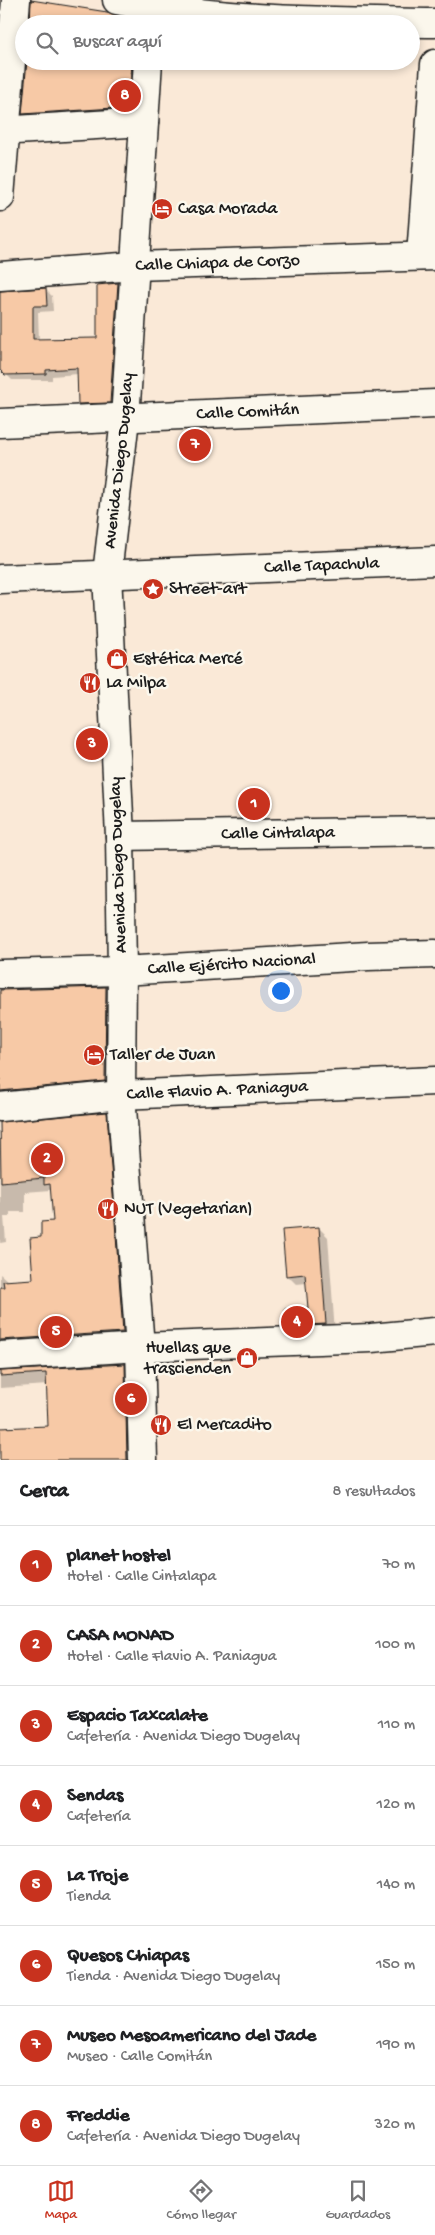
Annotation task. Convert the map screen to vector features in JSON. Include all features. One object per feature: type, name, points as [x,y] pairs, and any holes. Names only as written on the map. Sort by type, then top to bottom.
[{"type":"street","points":[[0,196],[3,131],[16,0]]},
{"type":"street","points":[[117,0],[152,10],[297,10],[350,15]]},
{"type":"street","points":[[420,22],[435,23]]},
{"type":"street","points":[[428,256],[435,64]]},
{"type":"street","name":"Avenida Diego Dugelay","points":[[143,1460],[140,1347],[121,1094],[120,836],[107,574],[125,419],[147,70]]},
{"type":"street","points":[[3,131],[144,122]]},
{"type":"street","name":"Calle Chiapa de Corzo","points":[[0,276],[135,266],[428,256]]},
{"type":"street","name":"Calle Comitán","points":[[0,423],[435,404]]},
{"type":"street","name":"Calle Tapachula","points":[[0,579],[435,561]]},
{"type":"street","name":"Calle Cintalapa","points":[[120,836],[435,831]]},
{"type":"street","name":"Calle Ejército Nacional","points":[[0,974],[122,971],[368,956],[435,954]]},
{"type":"street","name":"Calle Flavio A. Paniagua","points":[[0,1107],[121,1094],[435,1081]]},
{"type":"street","points":[[0,1356],[140,1347],[371,1338],[435,1332]]},
{"type":"building","points":[[31,0],[118,15],[30,15]]},
{"type":"building","points":[[26,70],[131,70],[129,107],[22,114]]},
{"type":"building","points":[[118,283],[110,403],[78,404],[77,368],[46,370],[46,374],[5,375],[0,370],[0,291],[46,288],[47,306],[33,306],[33,339],[97,338],[97,285]]},
{"type":"building","points":[[106,987],[105,1081],[0,1091],[0,990]]},
{"type":"building","points":[[107,1112],[123,1332],[0,1340],[0,1287],[4,1287],[3,1281],[33,1279],[30,1238],[41,1237],[41,1222],[53,1221],[50,1184],[44,1185],[44,1178],[1,1182],[0,1122]]},
{"type":"building","points":[[319,1227],[326,1324],[286,1326],[285,1309],[308,1308],[305,1274],[286,1276],[282,1230]]},
{"type":"building","points":[[125,1364],[127,1460],[0,1460],[0,1428],[48,1426],[46,1373],[0,1376],[0,1371]]},
{"type":"place","name":"Freddie","points":[[125,96]]},
{"type":"place","name":"Casa Morada","points":[[162,209]]},
{"type":"place","name":"Museo Mesoamericano del Jade","points":[[195,445]]},
{"type":"place","name":"Street-art","points":[[153,589]]},
{"type":"place","name":"Estética Mercé","points":[[117,659]]},
{"type":"place","name":"La Milpa","points":[[90,683]]},
{"type":"place","name":"Espacio Taxcalate","points":[[92,744]]},
{"type":"place","name":"planet hostel","points":[[254,804]]},
{"type":"place","name":"Taller de Juan","points":[[94,1055]]},
{"type":"place","name":"CASA MONAD","points":[[47,1159]]},
{"type":"place","name":"NUT (Vegetarian)","points":[[108,1209]]},
{"type":"place","name":"Sendas","points":[[297,1322]]},
{"type":"place","name":"La Troje","points":[[56,1332]]},
{"type":"place","name":"Huellas que trascienden","points":[[247,1358]]},
{"type":"place","name":"Quesos Chiapas","points":[[131,1399]]},
{"type":"place","name":"El Mercadito","points":[[161,1425]]}]
